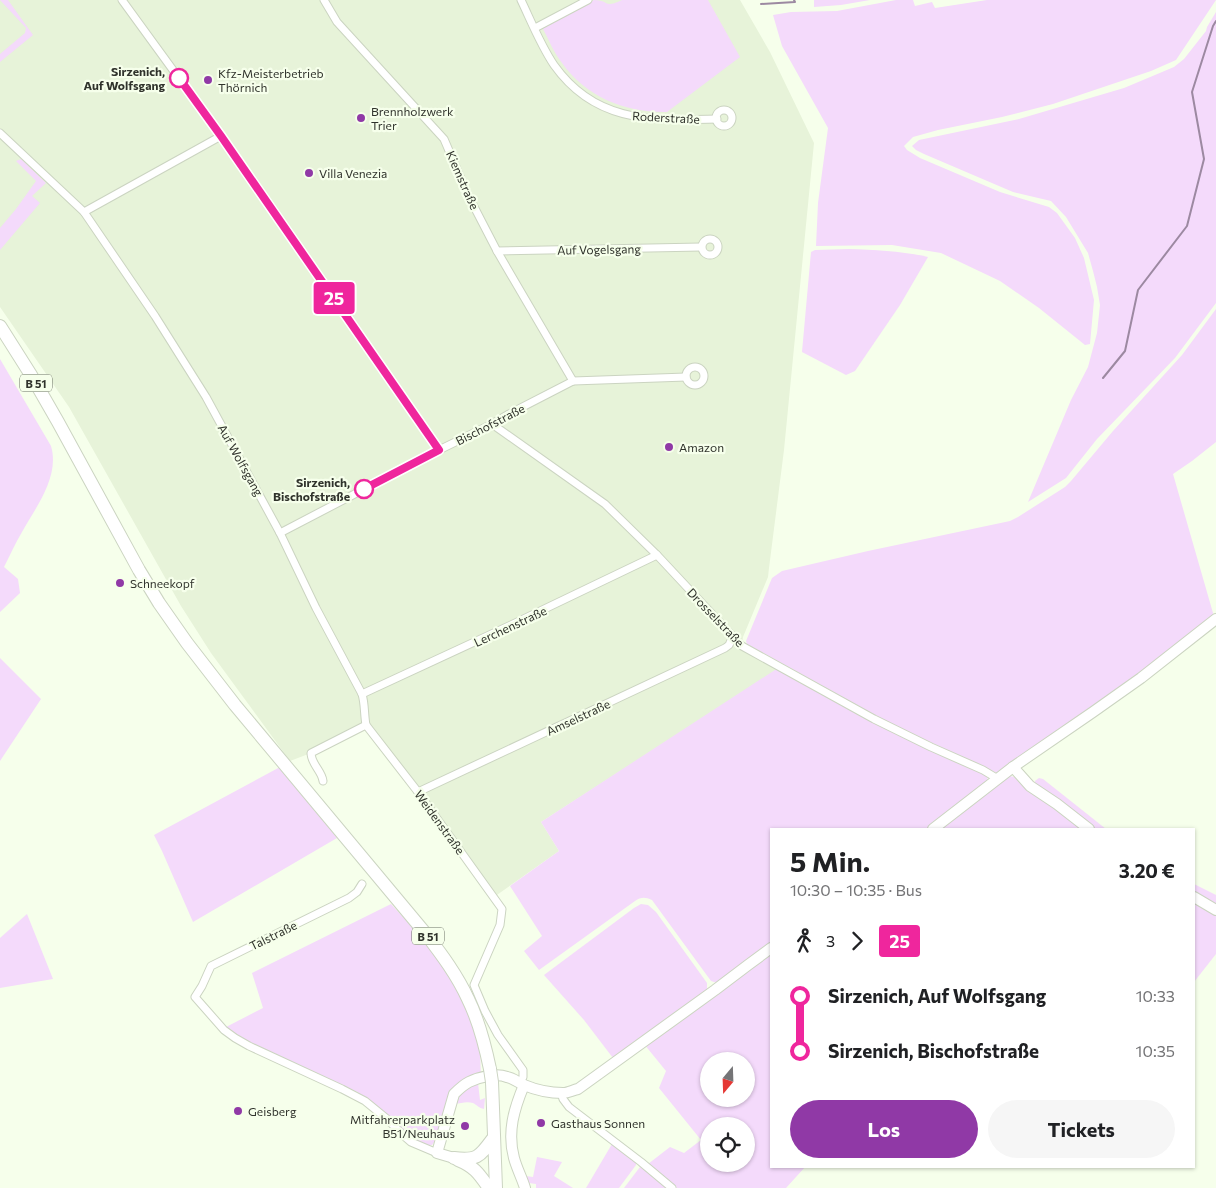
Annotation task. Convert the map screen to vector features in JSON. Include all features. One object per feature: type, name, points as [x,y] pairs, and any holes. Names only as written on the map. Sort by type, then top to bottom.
[{"type":"highway","name":"B 51","points":[[0,326],[58,422],[159,603],[235,704],[426,934],[463,988],[480,1028],[490,1069],[495,1187]]},
{"type":"highway","points":[[454,1158],[466,1160],[476,1157],[483,1152],[494,1137]]},
{"type":"highway","points":[[454,1158],[474,1168],[495,1187]]},
{"type":"main road","points":[[934,828],[1012,767],[1141,678],[1216,619]]},
{"type":"main road","points":[[1012,767],[1030,786],[1088,828]]},
{"type":"main road","points":[[1195,898],[1216,910]]},
{"type":"main road","points":[[454,1158],[437,1153],[454,1094],[460,1087],[478,1078],[507,1076],[522,1084],[548,1092],[564,1093],[578,1089],[770,949]]},
{"type":"main road","points":[[522,1084],[510,1135],[514,1158],[525,1188]]},
{"type":"street","points":[[122,0],[221,136],[439,450]]},
{"type":"street","name":"Kiemstraße","points":[[324,0],[337,22],[444,139],[468,195],[497,251],[573,381]]},
{"type":"street","name":"Roderstraße","points":[[520,0],[548,54],[560,71],[583,95],[595,103],[618,113],[639,117],[685,120],[717,119]]},
{"type":"street","points":[[534,28],[588,0]]},
{"type":"street","name":"Auf Wolfsgang","points":[[0,133],[84,212],[155,316],[206,397],[280,533],[316,608],[362,694],[366,725]]},
{"type":"street","points":[[84,212],[221,136]]},
{"type":"street","name":"Auf Vogelsgang","points":[[497,251],[701,247]]},
{"type":"street","name":"Bischofstraße","points":[[280,533],[573,381],[686,377]]},
{"type":"street","name":"Drosselstraße","points":[[492,424],[605,504],[657,555],[742,646],[874,719],[983,770],[998,779]]},
{"type":"street","name":"Lerchenstraße","points":[[362,694],[511,626],[657,555]]},
{"type":"street","name":"Amselstraße","points":[[418,792],[725,648],[729,645],[732,636]]},
{"type":"street","points":[[324,781],[311,758],[311,753],[366,725]]},
{"type":"street","name":"Weidenstraße","points":[[366,725],[418,792],[502,909],[500,924],[474,985],[498,1035],[522,1067],[522,1084]]},
{"type":"street","name":"Talstraße","points":[[362,884],[357,892],[349,898],[211,966],[195,997],[224,1030],[235,1038],[365,1101],[411,1142],[437,1153]]},
{"type":"street","points":[[561,1093],[569,1107],[672,1188]]},
{"type":"shaded area","points":[[0,0],[740,0],[770,52],[814,143],[784,450],[768,577],[743,637],[742,646],[781,668],[541,822],[559,851],[494,897],[366,725],[311,753],[290,761],[211,653],[181,606],[69,407],[0,307]]},
{"type":"shaded area","points":[[0,0],[8,0],[33,35],[0,62],[0,54],[25,33],[26,28]]},
{"type":"shaded area","points":[[594,0],[612,4],[622,0],[708,0],[740,57],[667,112],[637,110],[608,101],[595,94],[572,75],[556,55],[543,29],[544,26]]},
{"type":"shaded area","points":[[814,0],[870,0],[814,7]]},
{"type":"shaded area","points":[[896,0],[913,0],[915,6],[932,2],[935,8],[987,0],[1216,0],[1176,60],[1151,71],[1053,104],[913,137],[904,146],[920,158],[1000,192],[1049,207],[1057,213],[1075,238],[1084,258],[1094,300],[1090,344],[1085,345],[1039,308],[1000,281],[941,253],[892,245],[816,246],[818,203],[828,128],[782,46],[773,15],[791,12],[837,11]]},
{"type":"shaded area","points":[[1216,12],[1216,303],[1175,358],[1097,439],[1066,478],[1028,502],[1071,400],[1088,367],[1097,333],[1100,305],[1088,253],[1066,217],[1051,201],[1013,192],[924,154],[912,146],[919,140],[1019,119],[1124,88],[1174,67],[1184,59],[1206,31]]},
{"type":"shaded area","points":[[21,159],[46,183],[32,196],[40,203],[0,250],[0,228],[36,181],[16,161]]},
{"type":"shaded area","points":[[849,249],[899,252],[928,257],[900,305],[855,371],[846,375],[802,352],[811,252],[815,250]]},
{"type":"shaded area","points":[[1216,309],[1216,442],[1173,474],[1213,616],[1162,658],[997,773],[889,723],[747,644],[746,641],[772,578],[782,571],[1010,521],[1065,487],[1182,355]]},
{"type":"shaded area","points":[[0,359],[51,446],[53,457],[52,469],[45,491],[4,567],[18,579],[20,593],[0,612]]},
{"type":"shaded area","points":[[0,658],[41,699],[0,761]]},
{"type":"shaded area","points":[[778,668],[984,774],[987,776],[988,781],[929,828],[770,828],[770,945],[717,983],[711,981],[652,900],[645,898],[635,901],[539,970],[524,951],[542,936],[510,886],[559,851],[541,822]]},
{"type":"shaded area","points":[[280,767],[337,838],[193,922],[154,835]]},
{"type":"shaded area","points":[[1010,776],[1085,828],[939,828]]},
{"type":"shaded area","points":[[1039,778],[1043,779],[1105,828],[1094,828],[1063,803],[1035,784],[1035,781]]},
{"type":"shaded area","points":[[1195,884],[1216,895],[1216,904],[1195,894]]},
{"type":"shaded area","points":[[1195,900],[1216,910],[1216,954],[1195,981]]},
{"type":"shaded area","points":[[391,904],[425,943],[446,971],[470,1017],[480,1049],[481,1073],[448,1101],[432,1145],[418,1142],[357,1092],[243,1039],[226,1027],[263,1008],[252,973]]},
{"type":"shaded area","points":[[641,904],[648,905],[656,912],[707,983],[707,990],[613,1058],[584,1020],[544,975]]},
{"type":"shaded area","points":[[27,914],[53,979],[0,988],[0,938]]},
{"type":"shaded area","points":[[770,953],[770,1168],[804,1168],[786,1188],[677,1188],[648,1164],[670,1147],[684,1153],[700,1141],[700,1172],[755,1172],[755,1117],[700,1117],[700,1139],[659,1088],[666,1071],[644,1044]]},
{"type":"shaded area","points":[[478,1083],[480,1100],[485,1098],[484,1109],[471,1102],[455,1104],[464,1091]]},
{"type":"shaded area","points":[[612,1144],[636,1161],[636,1165],[619,1188],[586,1188]]},
{"type":"shaded area","points":[[537,1157],[562,1162],[554,1176],[573,1188],[536,1188],[536,1184],[529,1183],[526,1176],[533,1177]]},
{"type":"shaded area","points":[[642,1166],[670,1188],[624,1188]]},
{"type":"waterway","points":[[761,4],[795,2],[794,0]]},
{"type":"waterway","points":[[1103,378],[1125,351],[1138,290],[1187,226],[1204,159],[1192,92],[1216,21]]},
{"type":"bus line","name":"25","points":[[179,78],[439,450],[364,489]]},
{"type":"place","name":"Sirzenich, Auf Wolfsgang","points":[[179,78]]},
{"type":"place","name":"Kfz-Meisterbetrieb Thörnich","points":[[208,80]]},
{"type":"place","name":"Brennholzwerk Trier","points":[[361,118]]},
{"type":"place","name":"Villa Venezia","points":[[309,173]]},
{"type":"place","name":"Amazon","points":[[669,447]]},
{"type":"place","name":"Sirzenich, Bischofstraße","points":[[364,489]]},
{"type":"place","name":"Schneekopf","points":[[120,583]]},
{"type":"place","name":"Geisberg","points":[[238,1111]]},
{"type":"place","name":"Gasthaus Sonnen","points":[[541,1123]]},
{"type":"place","name":"Mitfahrerparkplatz B51/Neuhaus","points":[[465,1126]]}]
